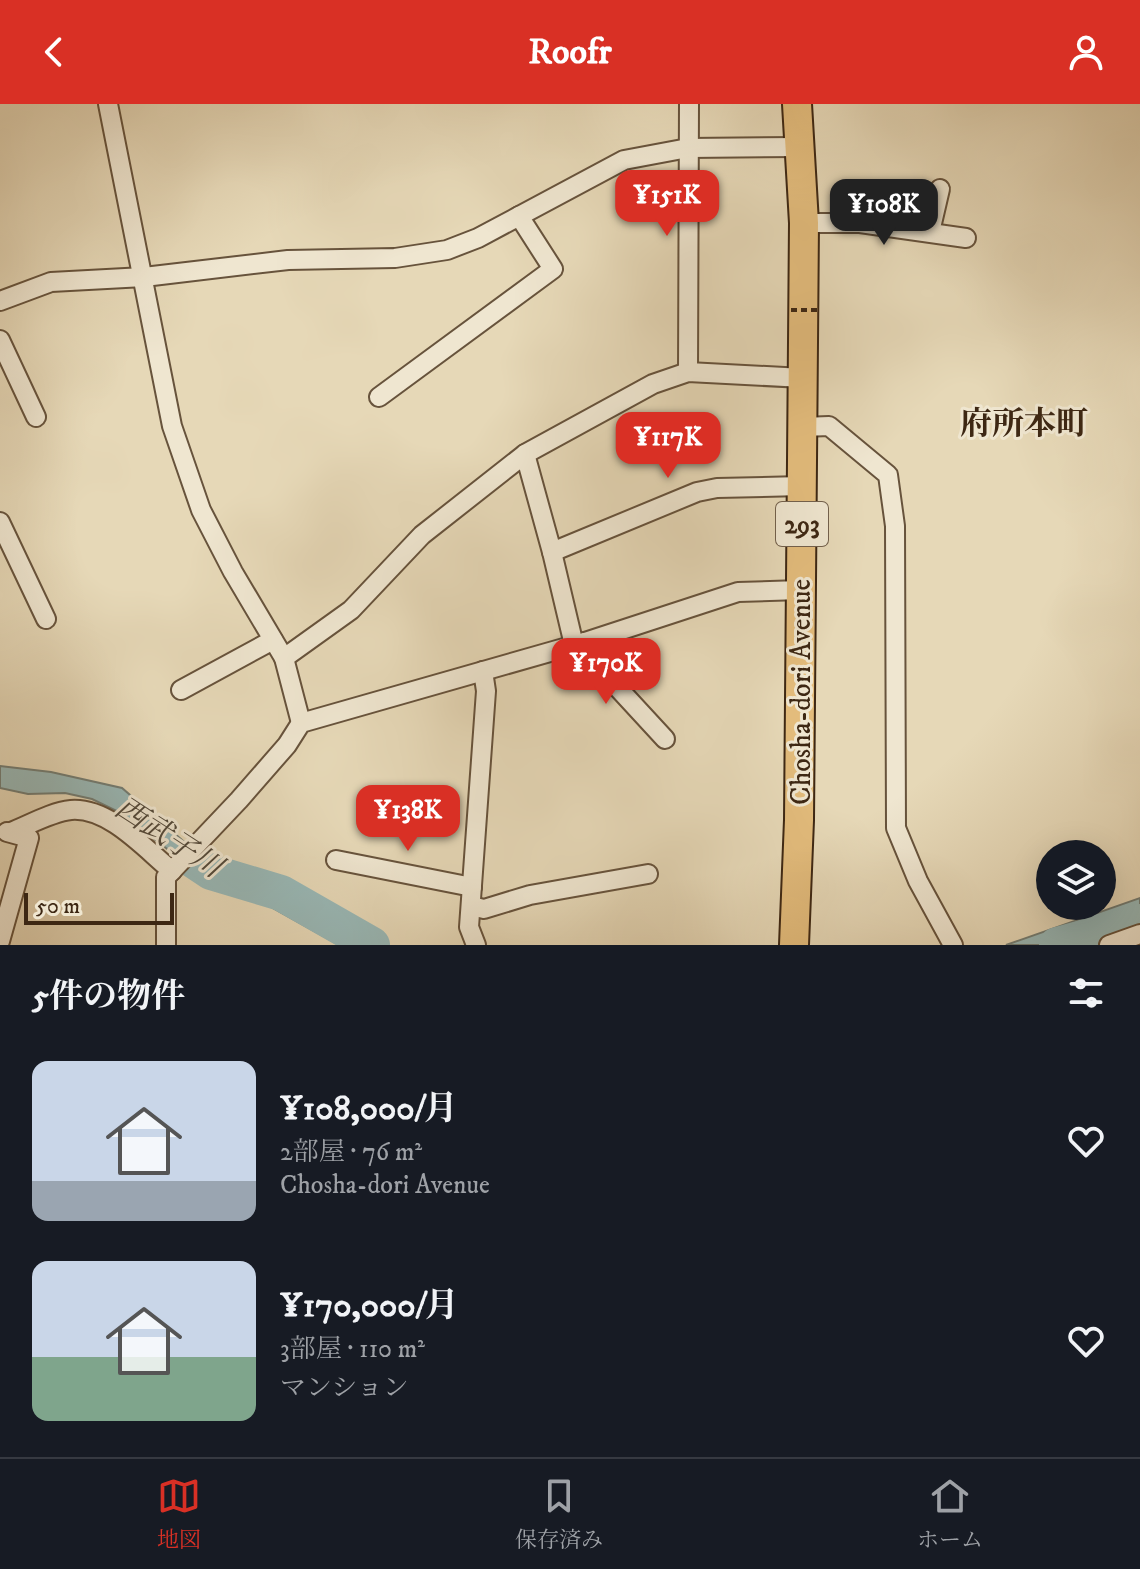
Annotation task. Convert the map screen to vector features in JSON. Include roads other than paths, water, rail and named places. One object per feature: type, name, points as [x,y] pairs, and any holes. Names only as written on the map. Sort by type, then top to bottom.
[{"type":"highway","name":"Chosha-dori Avenue","points":[[794,945],[799,820],[804,223],[797,104]]},
{"type":"street","points":[[108,104],[172,426],[201,510],[233,572],[284,658],[301,723]]},
{"type":"street","points":[[688,372],[689,104]]},
{"type":"street","points":[[0,301],[51,282],[144,277],[288,260],[395,258],[447,250],[624,160],[688,148],[800,147]]},
{"type":"street","points":[[930,232],[940,189]]},
{"type":"street","points":[[379,397],[553,269],[519,216]]},
{"type":"street","points":[[804,223],[860,223],[930,232],[957,242]]},
{"type":"street","points":[[0,340],[36,417]]},
{"type":"street","points":[[284,658],[351,610],[422,535],[525,454],[653,384],[688,372],[803,378]]},
{"type":"street","points":[[803,427],[829,426],[888,475],[895,526],[896,828],[918,881],[953,945]]},
{"type":"street","points":[[525,454],[580,644],[665,739]]},
{"type":"street","points":[[552,552],[697,492],[717,488],[802,486]]},
{"type":"street","points":[[0,522],[46,619]]},
{"type":"street","points":[[166,945],[166,877],[239,800],[287,745],[301,723],[580,644],[738,592],[801,590]]},
{"type":"street","points":[[181,690],[273,640]]},
{"type":"street","points":[[476,945],[469,927],[486,691],[483,671]]},
{"type":"street","points":[[5,832],[68,810],[81,810],[108,819],[172,871]]},
{"type":"street","points":[[0,941],[29,838],[5,832]]},
{"type":"street","points":[[336,860],[471,896],[484,909],[530,895],[648,874]]},
{"type":"street","points":[[1109,945],[1140,934]]},
{"type":"water","points":[[0,766],[51,772],[122,788],[212,866],[245,884],[281,893],[328,926],[379,945],[339,945],[195,870],[117,811],[92,799],[65,793],[28,794],[0,788]]},
{"type":"water","points":[[1140,898],[1140,916],[1055,945],[1006,945],[1077,920],[1116,920],[1116,906]]},
{"type":"waterway","name":"西武子川","points":[[190,858],[211,872],[281,893],[372,945]]},
{"type":"waterway","name":"西武子川","points":[[1057,945],[1140,922]]},
{"type":"district","name":"府所本町","points":[[1024,423]]}]
